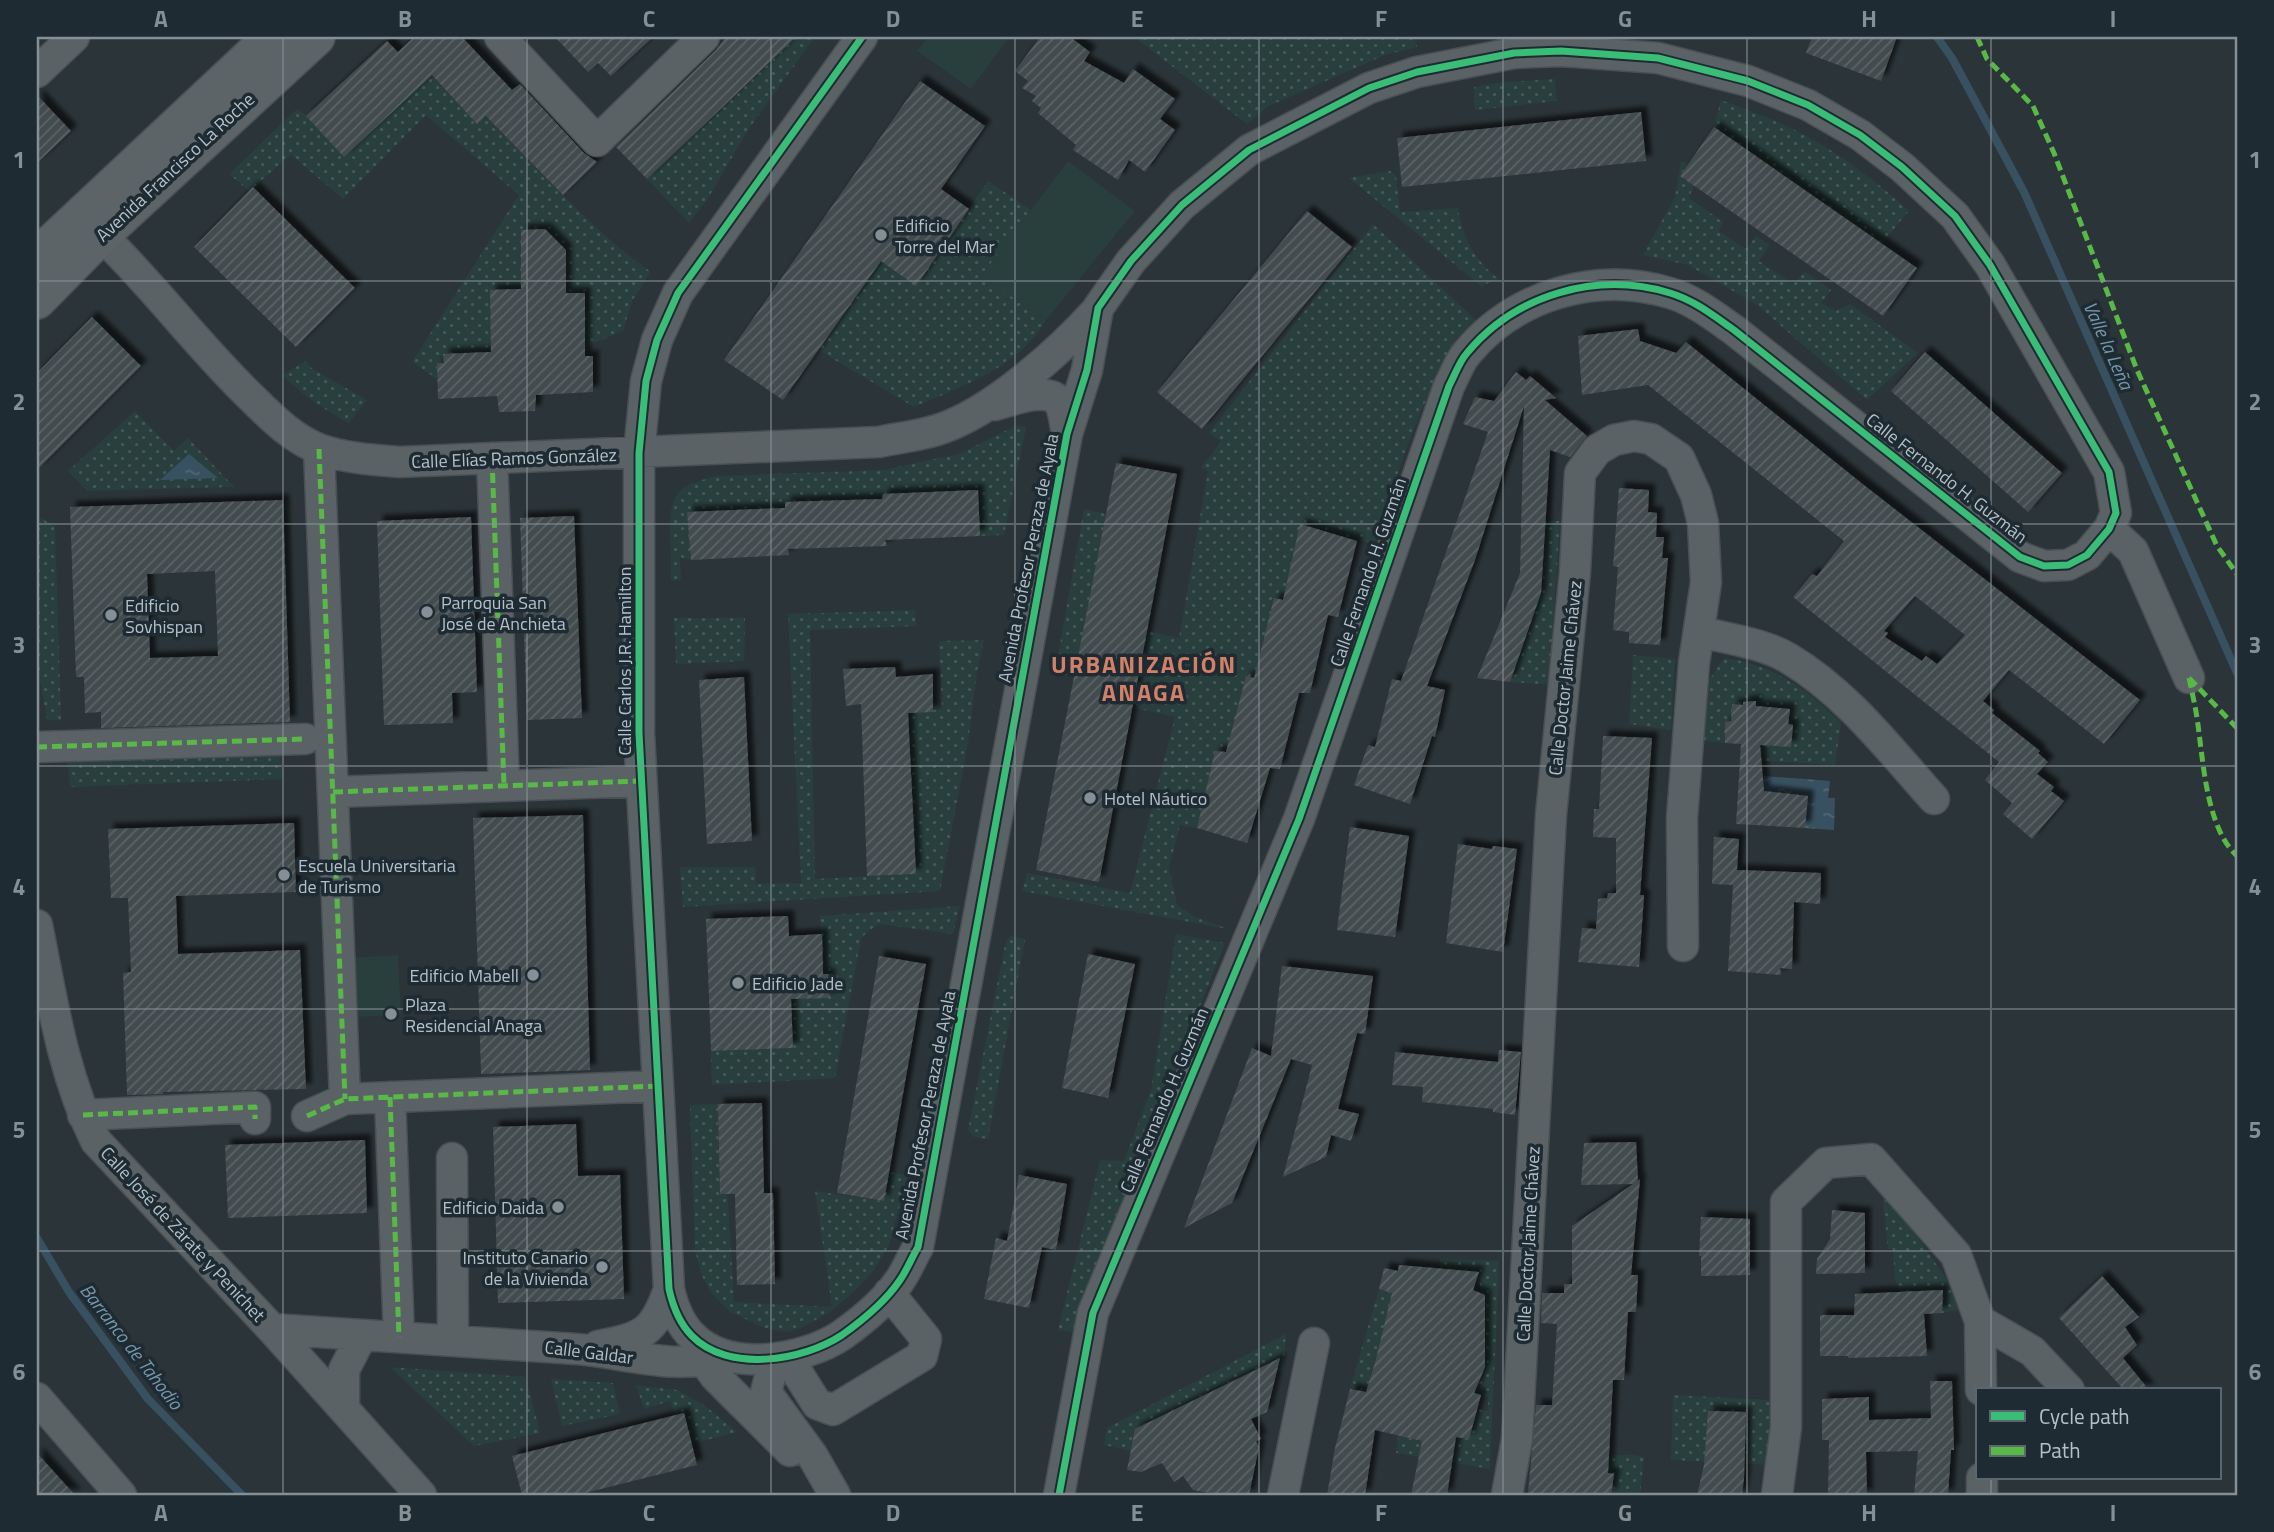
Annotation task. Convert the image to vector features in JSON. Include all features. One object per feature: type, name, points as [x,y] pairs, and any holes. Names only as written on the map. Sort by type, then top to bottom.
[{"type":"main road","name":"Avenida Francisco La Roche","points":[[37,300],[85,231],[272,37]]},
{"type":"main road","name":"Avenida Francisco La Roche","points":[[37,257],[85,231],[316,37]]},
{"type":"street","points":[[37,72],[74,37]]},
{"type":"street","points":[[500,37],[597,141],[704,37]]},
{"type":"street","name":"Calle Carlos J.R. Hamilton","points":[[835,1495],[715,1376],[709,1353],[674,1311],[669,1289],[639,733],[639,453],[646,380],[657,340],[678,293],[862,37]]},
{"type":"street","name":"Avenida Profesor Peraza de Ayala","points":[[709,1353],[755,1359],[788,1358],[820,1347],[842,1335],[890,1293],[901,1279],[918,1247],[1067,434],[1087,370],[1098,308],[1131,261],[1182,205],[1249,150],[1369,88],[1417,72],[1514,52],[1561,51],[1658,58],[1748,81],[1808,105],[1860,135],[1902,167],[1955,216],[1990,265],[2109,472],[2116,513],[2109,530]]},
{"type":"street","name":"Calle Elías Ramos González","points":[[85,231],[126,259],[227,374],[285,429],[319,449],[364,459],[399,462],[879,442],[938,430],[984,409],[1069,341],[1098,308]]},
{"type":"street","name":"Calle Fernando H. Guzmán","points":[[1059,1495],[1093,1313],[1298,819],[1449,386],[1465,355],[1491,328],[1518,309],[1564,290],[1608,284],[1635,285],[1672,294],[1706,309],[1734,330],[2020,557],[2044,566],[2068,565],[2087,555],[2109,530]]},
{"type":"street","points":[[984,409],[1040,394],[1054,397],[1060,403],[1067,434]]},
{"type":"street","name":"Calle Doctor Jaime Chávez","points":[[1507,1495],[1517,1439],[1552,815],[1576,572],[1580,473],[1597,450],[1614,440],[1634,436],[1651,439],[1679,458],[1696,495],[1703,523],[1706,582],[1695,663],[1682,818],[1683,946]]},
{"type":"street","points":[[319,449],[345,1099]]},
{"type":"street","points":[[492,458],[504,786]]},
{"type":"street","points":[[2109,530],[2133,551],[2189,678]]},
{"type":"street","points":[[1700,632],[1757,646],[1797,664],[1845,699],[1934,799]]},
{"type":"street","points":[[37,747],[304,739]]},
{"type":"street","points":[[333,792],[641,781]]},
{"type":"street","name":"Calle José de Zárate y Penichet","points":[[37,925],[69,1077],[96,1141],[272,1329],[421,1495]]},
{"type":"street","points":[[307,1116],[345,1099],[658,1086]]},
{"type":"street","points":[[390,1097],[399,1337]]},
{"type":"street","points":[[83,1115],[255,1107],[255,1119]]},
{"type":"street","points":[[452,1158],[453,1341]]},
{"type":"street","points":[[1777,1495],[1786,1427],[1786,1202],[1826,1163],[1871,1159],[1956,1255],[1980,1321],[1981,1388]]},
{"type":"street","points":[[581,1349],[632,1339],[649,1328],[660,1314],[669,1289]]},
{"type":"street","points":[[835,1495],[813,1455],[766,1392],[772,1369],[788,1358],[817,1404],[834,1410],[922,1356],[926,1339],[890,1293]]},
{"type":"street","points":[[1980,1321],[2032,1351],[2067,1388]]},
{"type":"street","name":"Calle Galdar","points":[[272,1329],[581,1349],[664,1362],[709,1353]]},
{"type":"street","points":[[344,1409],[344,1370],[362,1335]]},
{"type":"street","points":[[1283,1495],[1314,1343]]},
{"type":"street","points":[[37,1398],[121,1495]]},
{"type":"green space","points":[[796,37],[815,37],[748,130],[707,200],[689,223],[647,179]]},
{"type":"green space","points":[[928,37],[1009,37],[971,89],[917,51]]},
{"type":"green space","points":[[1134,37],[1414,37],[1417,47],[1385,55],[1269,106],[1247,124]]},
{"type":"green space","points":[[433,77],[477,123],[486,116],[586,218],[651,272],[632,301],[623,331],[585,347],[535,313],[589,310],[589,293],[566,293],[566,250],[545,229],[521,230],[521,289],[490,290],[491,352],[437,364],[437,379],[412,362],[519,195],[426,115],[343,199],[291,155],[249,191],[229,174],[297,109],[307,116],[425,82]]},
{"type":"green space","points":[[1555,79],[1557,101],[1475,110],[1474,87]]},
{"type":"green space","points":[[1721,100],[1782,124],[1823,145],[1868,176],[1909,211],[1882,243],[1714,127]]},
{"type":"green space","points":[[1068,161],[1135,211],[1046,320],[981,276]]},
{"type":"green space","points":[[1681,161],[1688,164],[1680,176],[1694,185],[1689,198],[1723,222],[1719,231],[1746,249],[1756,236],[1770,245],[1759,261],[1793,284],[1805,272],[1831,290],[1821,303],[1836,311],[1850,304],[1918,353],[1867,400],[1757,305],[1688,265],[1643,255],[1675,197]]},
{"type":"green space","points":[[1391,171],[1396,176],[1400,212],[1458,208],[1471,248],[1483,265],[1499,279],[1481,286],[1349,178]]},
{"type":"green space","points":[[988,181],[1031,210],[981,276],[1046,320],[1035,337],[1021,351],[988,374],[914,407],[818,350],[881,261],[916,285]]},
{"type":"green space","points":[[1373,224],[1478,322],[1443,366],[1429,395],[1374,544],[1301,524],[1283,600],[1275,598],[1254,678],[1246,677],[1226,752],[1215,751],[1197,828],[1180,825],[1169,868],[1177,905],[1195,917],[1228,929],[1022,891],[1027,873],[1130,893],[1175,717],[1132,707],[1136,687],[1055,673],[1084,509],[1106,514],[1079,655],[1147,631],[1179,638],[1208,471],[1201,468],[1221,441],[1209,433]]},
{"type":"green space","points":[[306,361],[311,368],[367,400],[349,423],[314,402],[282,375]]},
{"type":"green space","points":[[135,411],[174,451],[188,438],[234,487],[87,491],[68,471]]},
{"type":"green space","points":[[1017,425],[1026,427],[1004,535],[980,536],[977,490],[883,494],[882,499],[786,502],[785,508],[687,512],[691,560],[680,558],[681,580],[671,581],[672,507],[679,492],[693,483],[716,476],[883,470],[959,454]]},
{"type":"green space","points":[[37,516],[55,526],[61,720],[47,720],[37,663]]},
{"type":"green space","points":[[1546,521],[1560,521],[1552,641],[1553,685],[1510,682],[1541,593],[1543,578],[1536,578],[1536,569],[1544,566]]},
{"type":"green space","points":[[915,610],[916,626],[810,630],[815,879],[915,874],[908,713],[942,709],[939,641],[984,640],[940,891],[683,907],[680,867],[755,867],[756,884],[801,883],[788,614]]},
{"type":"green space","points":[[674,618],[745,618],[744,661],[676,664]]},
{"type":"green space","points":[[1633,655],[1675,659],[1671,730],[1629,724]]},
{"type":"green space","points":[[1724,658],[1757,666],[1788,680],[1815,699],[1841,723],[1835,765],[1751,760],[1753,745],[1791,747],[1793,725],[1788,724],[1790,709],[1733,704],[1731,721],[1725,722],[1725,743],[1704,741],[1709,680]]},
{"type":"green space","points":[[281,754],[283,779],[70,787],[67,760]]},
{"type":"green space","points":[[960,906],[953,934],[880,924],[861,939],[835,1078],[712,1085],[711,1051],[793,1048],[792,1009],[748,1011],[789,999],[830,998],[829,974],[823,974],[820,916]]},
{"type":"green space","points":[[1176,934],[1225,943],[1122,1203],[1095,1285],[1084,1334],[1058,1330],[1100,1160],[1124,1161],[1151,1090]]},
{"type":"green space","points":[[1011,936],[1025,939],[988,1139],[974,1137],[968,1130],[1006,940]]},
{"type":"green space","points":[[398,955],[401,1015],[353,1017],[351,958]]},
{"type":"green space","points":[[718,1104],[720,1194],[727,1194],[728,1200],[734,1302],[832,1307],[815,1191],[883,1201],[889,1172],[908,1175],[889,1245],[874,1270],[830,1312],[801,1328],[787,1332],[765,1328],[730,1312],[711,1293],[702,1276],[695,1251],[690,1105]]},
{"type":"green space","points":[[1882,1191],[1898,1208],[1966,1308],[1942,1313],[1942,1290],[1900,1293],[1895,1279],[1893,1249],[1888,1249]]},
{"type":"green space","points":[[1440,1259],[1499,1261],[1490,1469],[1396,1453],[1398,1435],[1446,1447],[1450,1436],[1469,1439],[1477,1409],[1488,1411],[1488,1397],[1474,1393],[1476,1386],[1375,1359],[1366,1392],[1350,1389],[1379,1289],[1392,1293],[1485,1350],[1479,1272],[1440,1268]]},
{"type":"green space","points":[[1286,1334],[1283,1371],[1276,1372],[1271,1362],[1136,1429],[1131,1451],[1104,1445],[1107,1428]]},
{"type":"green space","points":[[390,1367],[526,1377],[540,1433],[474,1446]]},
{"type":"green space","points":[[551,1379],[613,1383],[620,1414],[562,1426]]},
{"type":"green space","points":[[636,1385],[677,1390],[704,1405],[737,1432],[691,1444],[670,1401],[644,1409]]},
{"type":"green space","points":[[1673,1395],[1770,1400],[1768,1465],[1671,1460]]},
{"type":"green space","points":[[1535,1454],[1644,1457],[1640,1495],[1528,1495],[1529,1476]]},
{"type":"water","points":[[189,454],[218,478],[160,480]]},
{"type":"water","points":[[1763,776],[1830,781],[1828,798],[1835,798],[1834,830],[1805,828],[1808,796],[1764,791]]},
{"type":"building","points":[[414,37],[462,37],[512,90],[520,84],[584,153],[597,162],[563,195],[486,116],[477,124],[432,75],[344,157],[306,116],[387,41],[398,52]]},
{"type":"building","points":[[555,37],[653,37],[611,76],[598,63],[588,72]]},
{"type":"building","points":[[726,37],[796,37],[647,179],[616,147],[716,50]]},
{"type":"building","points":[[1040,37],[1070,37],[1090,52],[1084,61],[1124,83],[1133,69],[1175,99],[1160,119],[1175,130],[1145,172],[1129,160],[1118,180],[1073,150],[1076,145],[1038,113],[1041,108],[1032,101],[1036,96],[1022,88],[1028,81],[1015,71]]},
{"type":"building","points":[[1812,37],[1897,37],[1881,81],[1806,53]]},
{"type":"building","name":"Edificio Torre del Mar","points":[[920,81],[985,126],[941,189],[969,209],[916,286],[881,261],[783,400],[724,360]]},
{"type":"building","points":[[37,95],[71,131],[37,163]]},
{"type":"building","points":[[1641,112],[1646,161],[1402,187],[1397,138]]},
{"type":"building","points":[[1714,127],[1917,268],[1883,316],[1680,176]]},
{"type":"building","points":[[253,187],[355,288],[296,347],[194,247]]},
{"type":"building","points":[[1307,211],[1352,247],[1202,429],[1157,392]]},
{"type":"building","points":[[545,229],[566,250],[566,293],[585,293],[585,356],[593,356],[593,392],[536,395],[535,411],[499,412],[497,396],[438,399],[437,363],[444,363],[443,354],[491,352],[490,290],[521,289],[521,230]]},
{"type":"building","points":[[92,317],[141,366],[37,470],[37,373]]},
{"type":"building","points":[[1638,329],[1640,341],[1676,353],[1686,342],[1860,482],[2140,700],[2104,744],[2009,670],[1983,701],[1994,710],[1992,713],[2040,751],[2038,753],[2048,762],[2037,774],[2054,787],[2051,791],[2064,801],[2032,839],[2003,814],[2012,803],[1985,780],[1999,762],[1793,597],[1812,574],[1817,576],[1844,541],[1648,385],[1582,395],[1578,336]],"holes":[[[1915,596],[1965,635],[1937,664],[1926,656],[1922,661],[1885,637],[1888,633],[1884,631]]]},
{"type":"building","points":[[1925,352],[2062,473],[2028,512],[1891,391]]},
{"type":"building","points":[[1516,372],[1526,380],[1530,376],[1556,398],[1545,400],[1587,436],[1570,457],[1550,450],[1541,593],[1510,682],[1477,678],[1520,573],[1524,406],[1475,560],[1427,686],[1445,690],[1435,737],[1432,736],[1410,804],[1354,785],[1368,745],[1375,747],[1392,679],[1401,681],[1488,432],[1463,424],[1475,397],[1494,401]]},
{"type":"building","points":[[1116,463],[1177,474],[1099,882],[1036,870]]},
{"type":"building","points":[[1619,488],[1649,490],[1648,512],[1657,513],[1656,537],[1664,537],[1662,558],[1668,558],[1660,645],[1629,643],[1629,632],[1613,630],[1618,567],[1613,566]]},
{"type":"building","points":[[978,490],[980,536],[885,540],[887,546],[788,549],[789,555],[691,560],[687,512],[785,508],[785,502],[882,499],[883,494]]},
{"type":"building","name":"Edificio Sovhispan","points":[[283,500],[290,722],[101,728],[101,712],[85,713],[84,677],[76,677],[70,507]],"holes":[[[215,571],[218,656],[150,658],[147,574]]]},
{"type":"building","points":[[574,516],[582,718],[527,720],[520,518]]},
{"type":"building","name":"Parroquia San José de Anchieta","points":[[471,517],[477,692],[452,693],[453,723],[384,725],[377,521]]},
{"type":"building","points":[[1300,524],[1357,541],[1338,617],[1328,615],[1310,693],[1299,693],[1280,769],[1270,768],[1247,843],[1197,828],[1215,751],[1226,752],[1246,676],[1254,678],[1274,598],[1283,600]]},
{"type":"building","points":[[895,667],[896,677],[933,674],[933,712],[908,713],[916,874],[867,876],[861,704],[846,706],[843,669]]},
{"type":"building","points":[[744,677],[752,841],[707,844],[699,680]]},
{"type":"building","points":[[1756,701],[1756,706],[1790,709],[1788,724],[1793,725],[1791,747],[1760,745],[1764,791],[1808,796],[1805,828],[1736,824],[1741,744],[1725,743],[1725,722],[1731,721],[1732,704],[1743,705],[1743,702]]},
{"type":"building","points":[[1603,736],[1652,738],[1640,895],[1644,895],[1639,967],[1578,962],[1582,928],[1596,929],[1598,899],[1607,898],[1608,893],[1616,893],[1616,838],[1593,837],[1594,809],[1599,809]]},
{"type":"building","name":"Edificio Mabell","points":[[583,815],[590,1070],[481,1074],[473,818]]},
{"type":"building","points":[[294,823],[296,892],[176,896],[178,954],[300,950],[306,1089],[127,1095],[123,973],[131,972],[128,898],[111,898],[108,829]]},
{"type":"building","points":[[1350,827],[1409,836],[1395,937],[1337,930]]},
{"type":"building","points":[[1714,837],[1739,839],[1737,870],[1821,873],[1820,904],[1794,902],[1792,969],[1780,968],[1781,975],[1728,971],[1733,885],[1712,884]]},
{"type":"building","points":[[1458,844],[1492,849],[1493,846],[1517,849],[1503,952],[1446,943]]},
{"type":"building","name":"Edificio Jade","points":[[788,916],[789,936],[822,934],[823,974],[829,974],[830,998],[791,999],[793,1048],[711,1051],[706,919]]},
{"type":"building","points":[[1088,954],[1135,964],[1108,1098],[1062,1088]]},
{"type":"building","points":[[879,956],[926,964],[884,1201],[837,1193]]},
{"type":"building","points":[[1282,966],[1373,976],[1365,1034],[1357,1033],[1338,1109],[1359,1114],[1351,1141],[1331,1135],[1326,1157],[1283,1177],[1312,1065],[1291,1059],[1232,1203],[1184,1228],[1252,1048],[1271,1056]]},
{"type":"building","points":[[1499,1050],[1521,1052],[1515,1115],[1493,1112],[1493,1109],[1422,1102],[1423,1087],[1392,1085],[1395,1052],[1498,1062]]},
{"type":"building","points":[[762,1103],[764,1193],[773,1193],[775,1284],[737,1285],[735,1194],[720,1194],[718,1104]]},
{"type":"building","name":"Edificio Daida","points":[[576,1124],[578,1176],[620,1175],[624,1299],[498,1303],[493,1127]]},
{"type":"building","points":[[365,1140],[367,1213],[228,1218],[225,1145]]},
{"type":"building","points":[[1636,1142],[1638,1181],[1640,1179],[1631,1275],[1638,1275],[1636,1312],[1628,1312],[1624,1380],[1613,1380],[1608,1473],[1614,1474],[1611,1495],[1528,1495],[1536,1405],[1552,1405],[1557,1324],[1541,1323],[1542,1293],[1564,1293],[1564,1284],[1572,1284],[1572,1226],[1633,1184],[1581,1185],[1584,1143]]},
{"type":"building","points":[[1019,1175],[1067,1184],[1056,1250],[1042,1247],[1029,1308],[984,1299],[996,1238],[1007,1241]]},
{"type":"building","points":[[1832,1210],[1865,1213],[1865,1273],[1816,1274],[1817,1259],[1830,1239]]},
{"type":"building","points":[[1701,1217],[1750,1219],[1750,1275],[1701,1276]]},
{"type":"building","points":[[1399,1265],[1479,1272],[1473,1290],[1485,1295],[1485,1367],[1474,1393],[1481,1395],[1469,1439],[1456,1437],[1447,1495],[1411,1495],[1422,1441],[1375,1430],[1365,1495],[1327,1495],[1335,1448],[1350,1389],[1366,1392],[1376,1359],[1392,1293],[1379,1289],[1384,1268],[1398,1271]]},
{"type":"building","points":[[2102,1276],[2139,1317],[2125,1327],[2137,1345],[2123,1358],[2147,1388],[2122,1388],[2059,1318]]},
{"type":"building","points":[[1943,1290],[1942,1313],[1924,1314],[1927,1356],[1820,1356],[1820,1315],[1854,1315],[1855,1294]]},
{"type":"building","points":[[1280,1358],[1267,1412],[1251,1419],[1261,1439],[1256,1441],[1259,1447],[1249,1495],[1221,1495],[1193,1490],[1183,1476],[1174,1482],[1162,1463],[1141,1472],[1127,1470],[1135,1429]]},
{"type":"building","points":[[1930,1381],[1952,1381],[1954,1450],[1951,1450],[1948,1495],[1914,1495],[1918,1451],[1866,1452],[1867,1495],[1828,1495],[1829,1440],[1822,1440],[1822,1399],[1869,1397],[1869,1420],[1931,1418]]},
{"type":"building","points":[[1708,1411],[1746,1412],[1742,1495],[1697,1495],[1704,1465]]},
{"type":"building","points":[[684,1413],[697,1465],[577,1495],[522,1495],[512,1456]]},
{"type":"building","points":[[37,1453],[75,1495],[37,1495]]},
{"type":"waterway","name":"Valle la Leña","points":[[1937,37],[1952,58],[2024,192],[2237,673]]},
{"type":"waterway","name":"Barranco de Tahodio","points":[[37,1238],[69,1292],[148,1399],[242,1495]]},
{"type":"marked path","points":[[1977,37],[1987,59],[2033,106],[2054,153],[2137,370],[2217,546],[2237,574]]},
{"type":"marked path","points":[[319,449],[345,1099]]},
{"type":"marked path","points":[[492,458],[504,786]]},
{"type":"marked path","points":[[2189,678],[2209,798],[2220,831],[2237,856]]},
{"type":"marked path","points":[[2189,678],[2237,728]]},
{"type":"marked path","points":[[37,747],[305,739]]},
{"type":"marked path","points":[[333,792],[641,781]]},
{"type":"marked path","points":[[307,1116],[345,1099],[658,1086]]},
{"type":"marked path","points":[[390,1097],[399,1337]]},
{"type":"marked path","points":[[83,1115],[255,1107],[255,1119]]},
{"type":"cycle path","points":[[862,37],[678,293],[657,340],[646,381],[639,453],[639,733],[669,1289],[677,1314],[687,1331],[707,1348],[725,1355],[766,1359],[787,1356],[826,1344],[866,1317],[888,1295],[903,1276],[918,1247],[1067,434],[1087,370],[1098,308],[1131,261],[1182,205],[1249,150],[1369,88],[1417,72],[1514,53],[1561,51],[1658,58],[1748,81],[1808,105],[1860,135],[1902,167],[1955,216],[1990,265],[2109,472],[2116,513],[2109,529],[2087,555],[2068,565],[2044,566],[2020,557],[1734,330],[1696,304],[1670,293],[1642,287],[1587,287],[1534,302],[1487,333],[1464,357],[1449,386],[1299,819],[1093,1313],[1059,1495]]},
{"type":"place","name":"Edificio Torre del Mar","points":[[881,235]]},
{"type":"place","name":"Parroquia San José de Anchieta","points":[[427,612]]},
{"type":"place","name":"Edificio Sovhispan","points":[[111,615]]},
{"type":"place","name":"Hotel Náutico","points":[[1090,798]]},
{"type":"place","name":"Escuela Universitaria de Turismo","points":[[284,875]]},
{"type":"place","name":"Edificio Mabell","points":[[533,975]]},
{"type":"place","name":"Edificio Jade","points":[[738,983]]},
{"type":"place","name":"Plaza Residencial Anaga","points":[[391,1014]]},
{"type":"place","name":"Edificio Daida","points":[[558,1207]]},
{"type":"place","name":"Instituto Canario de la Vivienda","points":[[602,1267]]},
{"type":"district","name":"URBANIZACIÓN ANAGA","points":[[1144,678]]}]
